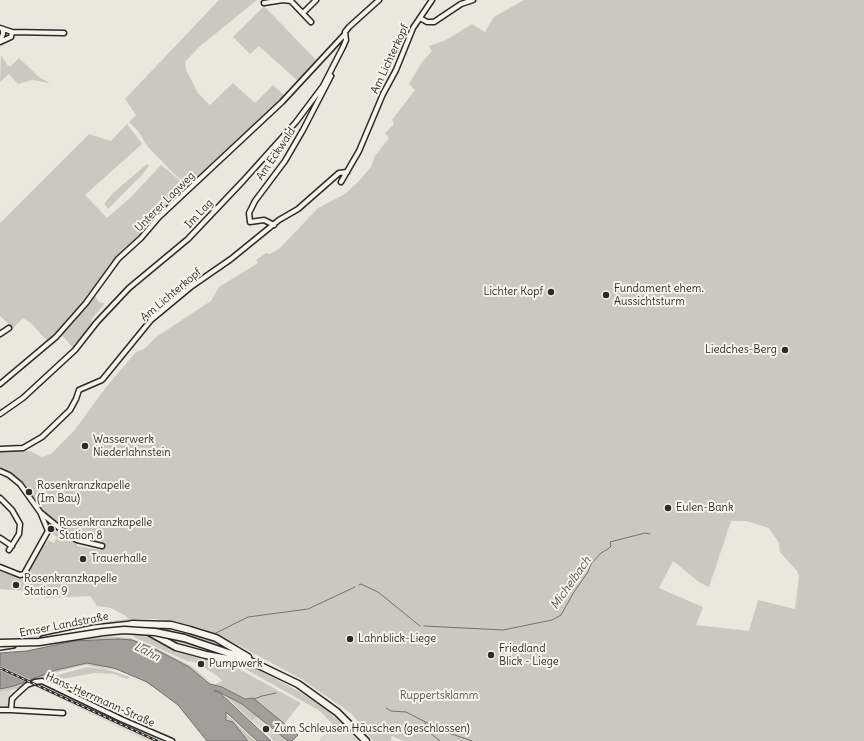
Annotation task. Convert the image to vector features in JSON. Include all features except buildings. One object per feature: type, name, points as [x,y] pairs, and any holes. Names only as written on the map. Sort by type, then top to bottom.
[{"type":"main road","points":[[132,624],[170,625],[202,633],[238,650],[257,664]]},
{"type":"main road","points":[[132,624],[176,647],[206,655],[257,664]]},
{"type":"main road","points":[[0,643],[39,642],[124,630],[155,632],[184,638],[222,649],[298,684],[347,720],[366,741]]},
{"type":"street","points":[[264,3],[283,0],[291,1],[312,22]]},
{"type":"street","points":[[303,13],[316,0]]},
{"type":"street","name":"Im Lag","points":[[0,414],[23,398],[75,350],[97,322],[140,277],[188,239],[296,122],[332,72],[346,40],[345,34],[347,29],[357,18],[379,0]]},
{"type":"street","name":"Am Lichterkopf","points":[[341,182],[359,151],[383,94],[396,70],[413,28],[432,0]]},
{"type":"street","points":[[420,18],[427,22],[434,22],[461,4],[473,0]]},
{"type":"street","points":[[0,41],[1,29],[10,32],[64,33]]},
{"type":"street","points":[[0,41],[10,32]]},
{"type":"street","name":"Unterer Lagweg","points":[[0,384],[56,337],[86,303],[118,259],[141,238],[159,217],[282,102],[345,34]]},
{"type":"street","name":"Am Eckwald","points":[[274,225],[264,220],[250,222],[249,213],[255,201],[285,161],[330,81],[332,72]]},
{"type":"street","name":"Am Lichterkopf","points":[[0,449],[24,448],[53,428],[70,410],[76,399],[78,390],[102,380],[151,320],[192,286],[231,259],[251,241],[284,216],[298,209],[339,173],[347,172]]},
{"type":"street","points":[[0,334],[9,328]]},
{"type":"street","points":[[0,471],[9,475],[20,484],[40,512],[48,531],[24,574],[20,575],[0,567]]},
{"type":"street","points":[[0,498],[12,510],[20,524],[19,534],[9,550]]},
{"type":"street","points":[[40,512],[77,540],[102,546]]},
{"type":"street","points":[[0,538],[12,546]]},
{"type":"street","name":"Emser Landstraße","points":[[0,647],[94,628],[132,624]]},
{"type":"street","name":"Hans-Herrmann-Straße","points":[[11,710],[12,699],[16,694],[27,685],[42,681],[84,700],[121,720],[172,741]]},
{"type":"street","points":[[0,710],[63,713]]},
{"type":"shaded area","points":[[40,683],[163,741],[148,741],[120,728],[36,687]]},
{"type":"shaded area","points":[[11,690],[8,707],[0,707],[0,692]]},
{"type":"shaded area","points":[[257,716],[274,731],[270,737],[252,721]]},
{"type":"shaded area","points":[[341,723],[359,741],[320,741],[320,738]]},
{"type":"green space","points":[[219,0],[257,0],[199,47],[185,62],[186,70],[198,93],[210,105],[233,83],[255,103],[273,85],[285,96],[190,186],[175,175],[148,147],[138,131],[129,122],[136,115],[125,99]]},
{"type":"green space","name":"Ruppertsklamm","points":[[524,0],[864,0],[864,741],[403,741],[392,736],[391,741],[373,741],[352,714],[303,680],[240,646],[201,628],[157,619],[136,619],[94,624],[23,641],[0,640],[24,639],[96,623],[128,619],[126,616],[111,608],[97,606],[90,596],[46,598],[27,591],[0,589],[0,568],[19,576],[24,581],[27,576],[25,574],[43,544],[45,545],[48,540],[54,543],[57,537],[47,530],[42,518],[20,486],[9,477],[0,473],[0,451],[30,451],[42,457],[51,454],[74,431],[107,386],[136,352],[144,349],[156,337],[211,301],[219,287],[258,263],[256,260],[266,253],[270,254],[280,248],[318,208],[345,194],[358,182],[371,167],[375,156],[389,138],[385,133],[394,124],[392,120],[415,90],[409,84],[422,62],[432,51],[429,46],[446,40],[472,24],[485,32],[494,17]],"holes":[[[731,521],[746,521],[769,528],[779,543],[780,552],[797,571],[799,576],[795,609],[758,600],[749,631],[696,625],[703,607],[659,588],[673,561],[699,582],[709,587]],[[78,539],[102,547],[100,550],[77,546]]]},
{"type":"green space","points":[[264,6],[317,61],[298,81],[259,46],[250,54],[233,37]]},
{"type":"green space","points":[[1,55],[8,66],[11,66],[19,58],[39,77],[50,83],[32,80],[18,84],[9,74],[0,82]]},
{"type":"green space","points":[[127,124],[142,144],[85,195],[107,218],[131,197],[161,165],[188,187],[117,258],[85,301],[56,336],[48,342],[31,323],[23,318],[13,328],[0,316],[0,223],[89,134],[111,141]]},
{"type":"green space","points":[[147,164],[149,166],[142,175],[108,209],[104,204],[113,193]]},
{"type":"green space","points":[[94,294],[99,302],[105,303],[91,320],[93,322],[73,348],[61,334]]},
{"type":"green space","points":[[139,625],[177,628],[216,641],[236,652],[184,634],[145,628]]},
{"type":"green space","points":[[134,635],[151,636],[173,649],[224,661],[301,703],[284,724],[253,698],[245,699],[217,686],[215,684],[222,681],[220,678],[199,664],[189,662],[134,637]]},
{"type":"green space","points":[[106,636],[130,638],[156,648],[191,666],[213,684],[189,667],[155,649],[132,640],[74,641]]},
{"type":"green space","points":[[163,637],[186,642],[241,659],[193,650]]},
{"type":"green space","points":[[233,662],[251,666],[298,691],[326,709],[341,723],[335,727],[320,711]]},
{"type":"green space","points":[[87,663],[114,668],[137,676],[170,698],[142,680],[117,670],[86,665],[51,674],[32,681],[30,680],[56,670]]},
{"type":"green space","points":[[87,667],[105,669],[130,677],[127,679],[114,674],[94,673],[46,682],[39,680]]},
{"type":"green space","points":[[25,682],[28,683],[22,688],[0,692],[0,689]]},
{"type":"green space","points":[[222,693],[242,704],[257,716],[252,721]]},
{"type":"green space","points":[[227,714],[255,741],[249,741],[233,722],[227,719]]},
{"type":"green space","points":[[274,731],[288,741],[274,741],[270,737]]},
{"type":"water","name":"Lahn","points":[[118,639],[132,640],[155,649],[189,667],[210,684],[222,687],[245,699],[253,698],[298,735],[292,741],[288,741],[242,704],[219,692],[271,741],[257,741],[226,712],[226,720],[233,722],[248,741],[207,741],[178,705],[147,682],[114,668],[87,663],[56,670],[14,686],[0,689],[0,653],[27,651],[74,641]]},
{"type":"pier","points":[[0,666],[33,681],[28,683],[0,670]]},
{"type":"waterway","name":"Michelbach","points":[[424,626],[503,630],[552,620],[561,615],[574,592],[588,572],[591,564],[601,553],[611,546],[610,542],[645,533],[650,534]]},
{"type":"waterway","name":"Michelbach","points":[[359,585],[361,584],[378,592],[420,626]]},
{"type":"waterway","name":"Michelbach","points":[[216,633],[248,617],[308,609],[355,587]]},
{"type":"waterway","points":[[254,699],[276,693]]},
{"type":"waterway","points":[[386,708],[391,711],[406,712],[443,731],[472,741]]},
{"type":"waterway","points":[[425,723],[429,732],[440,741]]},
{"type":"railway","points":[[0,668],[157,741]]},
{"type":"place","name":"Lichter Kopf","points":[[551,292]]},
{"type":"place","name":"Fundament ehem. Aussichtsturm","points":[[606,295]]},
{"type":"place","name":"Liedches-Berg","points":[[785,350]]},
{"type":"place","name":"Wasserwerk Niederlahnstein","points":[[85,446]]},
{"type":"place","name":"Rosenkranzkapelle (Im Bau)","points":[[29,492]]},
{"type":"place","name":"Eulen-Bank","points":[[668,508]]},
{"type":"place","name":"Rosenkranzkapelle Station 8","points":[[51,529]]},
{"type":"place","name":"Trauerhalle","points":[[83,559]]},
{"type":"place","name":"Rosenkranzkapelle Station 9","points":[[16,585]]},
{"type":"place","name":"Lahnblick-Liege","points":[[350,639]]},
{"type":"place","name":"Friedland Blick - Liege","points":[[491,655]]},
{"type":"place","name":"Pumpwerk","points":[[201,664]]},
{"type":"place","name":"Zum Schleusen Häuschen (geschlossen)","points":[[266,729]]}]
